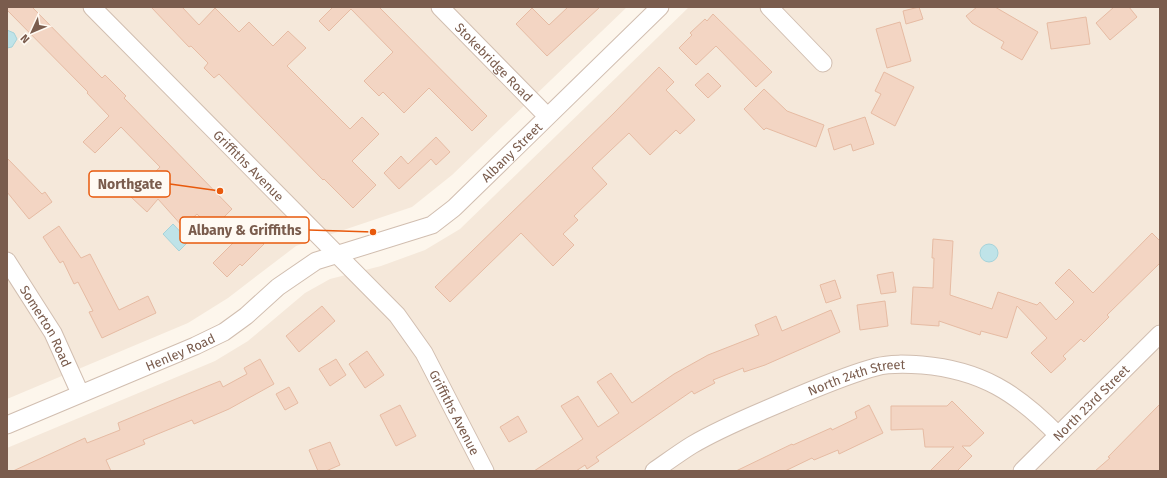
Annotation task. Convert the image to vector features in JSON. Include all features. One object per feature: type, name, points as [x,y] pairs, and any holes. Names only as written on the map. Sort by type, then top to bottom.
[{"type":"street","name":"Griffiths Avenue","points":[[92,7],[397,315],[424,353],[486,471]]},
{"type":"street","name":"Stokebridge Road","points":[[440,7],[547,116]]},
{"type":"street","name":"Albany Street","points":[[338,254],[432,225],[454,208],[660,7]]},
{"type":"street","points":[[769,7],[823,63]]},
{"type":"street","name":"Henley Road","points":[[7,425],[80,393],[196,346],[224,332],[246,316],[278,287],[309,265],[338,254]]},
{"type":"street","name":"Somerton Road","points":[[7,261],[53,333],[80,393]]},
{"type":"street","name":"North 23rd Street","points":[[1022,471],[1160,334]]},
{"type":"street","name":"North 24th Street","points":[[654,471],[692,445],[756,414],[818,388],[878,366],[908,364],[937,366],[965,371],[993,383],[1018,398],[1058,435]]},
{"type":"shaded area","points":[[7,7],[627,7],[452,175],[412,207],[296,246],[228,298],[188,323],[7,399]]},
{"type":"shaded area","points":[[689,7],[1160,7],[1160,471],[7,471],[7,448],[215,361],[248,341],[305,293],[330,279],[381,266],[425,250],[460,229]]},
{"type":"water","points":[[7,30],[14,33],[17,39],[12,47],[7,48]]},
{"type":"water","points":[[173,224],[189,241],[179,251],[163,234]]},
{"type":"water","points":[[989,244],[995,247],[998,253],[995,259],[989,262],[983,259],[980,253],[983,247]]},
{"type":"building","points":[[7,7],[32,7],[102,78],[105,75],[126,96],[124,98],[232,209],[212,229],[197,214],[183,227],[158,199],[147,212],[131,197],[160,167],[121,127],[95,153],[83,142],[109,116],[87,93],[88,92],[7,10]]},
{"type":"building","points":[[151,7],[182,7],[199,25],[215,8],[239,32],[249,22],[273,46],[288,31],[306,48],[287,66],[350,129],[362,117],[379,134],[352,161],[376,185],[353,208],[324,179],[323,180],[219,74],[214,78],[204,68],[208,63],[191,46],[189,47]]},
{"type":"building","points":[[333,7],[379,7],[487,116],[472,131],[429,88],[404,113],[383,92],[379,96],[364,81],[393,52],[351,9],[329,31],[319,21]]},
{"type":"building","points":[[568,7],[600,7],[547,56],[516,24],[532,8],[549,25]]},
{"type":"building","points":[[919,7],[923,19],[906,24],[903,11]]},
{"type":"building","points":[[977,7],[995,7],[1038,32],[1022,60],[1001,48],[1004,42],[972,23],[966,16]]},
{"type":"building","points":[[1114,7],[1129,7],[1137,17],[1110,40],[1096,23]]},
{"type":"building","points":[[713,14],[772,72],[756,87],[716,46],[696,65],[679,48],[692,35],[690,33],[705,19],[707,21]]},
{"type":"building","points":[[1086,17],[1090,44],[1051,49],[1047,23]]},
{"type":"building","points":[[900,22],[911,61],[887,68],[876,29]]},
{"type":"building","points":[[659,67],[674,82],[666,90],[695,120],[680,134],[676,130],[650,155],[629,133],[592,168],[607,184],[574,216],[578,220],[563,234],[574,245],[553,266],[521,233],[450,302],[435,287],[614,113]]},
{"type":"building","points":[[884,72],[914,87],[895,126],[871,113],[881,94],[875,91]]},
{"type":"building","points":[[708,73],[721,86],[708,98],[695,85]]},
{"type":"building","points":[[764,89],[787,111],[824,125],[816,147],[766,128],[764,130],[744,109]]},
{"type":"building","points":[[865,117],[874,144],[853,151],[851,144],[834,150],[828,129]]},
{"type":"building","points":[[436,137],[450,152],[436,165],[431,159],[399,189],[384,173],[401,156],[408,164]]},
{"type":"building","points":[[7,158],[42,194],[45,192],[52,202],[29,219],[7,192]]},
{"type":"building","points":[[59,226],[81,258],[90,254],[119,310],[148,296],[156,313],[102,338],[89,312],[93,311],[78,282],[74,284],[63,261],[60,263],[43,237]]},
{"type":"building","points":[[248,228],[264,244],[242,266],[240,264],[227,277],[213,263]]},
{"type":"building","points":[[1152,233],[1160,241],[1160,263],[1107,315],[1109,317],[1084,342],[1081,339],[1063,356],[1066,359],[1051,373],[1031,353],[1047,338],[1017,306],[1007,338],[981,331],[980,335],[939,321],[939,326],[911,324],[913,287],[933,288],[933,239],[953,241],[950,295],[992,309],[998,292],[1037,305],[1040,302],[1056,320],[1074,302],[1055,283],[1069,269],[1093,293]]},
{"type":"building","points":[[893,272],[896,292],[881,294],[877,275]]},
{"type":"building","points":[[835,280],[841,298],[826,303],[820,285]]},
{"type":"building","points":[[885,301],[888,326],[860,330],[857,305]]},
{"type":"building","points":[[322,306],[335,321],[299,352],[286,336]]},
{"type":"building","points":[[831,310],[840,332],[765,365],[744,372],[743,368],[713,380],[715,383],[694,394],[692,391],[596,457],[599,461],[587,469],[585,465],[576,471],[534,471],[583,439],[561,406],[578,396],[598,427],[619,413],[597,382],[611,373],[632,403],[674,374],[708,355],[759,335],[755,325],[776,316],[782,331]]},
{"type":"building","points":[[367,351],[384,375],[365,388],[349,364]]},
{"type":"building","points":[[260,359],[274,384],[229,409],[194,424],[192,420],[143,440],[145,444],[106,460],[111,471],[13,471],[85,438],[87,443],[120,430],[118,423],[220,381],[223,387],[247,374],[244,368]]},
{"type":"building","points":[[336,359],[346,375],[330,386],[319,369]]},
{"type":"building","points":[[289,387],[298,403],[285,410],[276,394]]},
{"type":"building","points":[[952,401],[984,433],[970,446],[962,446],[972,456],[957,471],[930,471],[954,447],[925,447],[923,429],[891,430],[891,406],[947,406]]},
{"type":"building","points":[[1160,404],[1160,471],[1095,471],[1110,458],[1108,457]]},
{"type":"building","points":[[400,405],[416,436],[396,446],[380,415]]},
{"type":"building","points":[[869,405],[883,433],[839,454],[838,450],[814,460],[812,458],[785,471],[736,471],[792,444],[793,445],[831,428],[832,430],[857,418],[855,412]]},
{"type":"building","points":[[518,416],[527,432],[509,442],[500,427]]},
{"type":"building","points":[[330,442],[340,465],[326,471],[318,471],[309,450]]},
{"type":"place","name":"Northgate","points":[[220,191]]},
{"type":"place","name":"Albany & Griffiths","points":[[373,232]]}]
